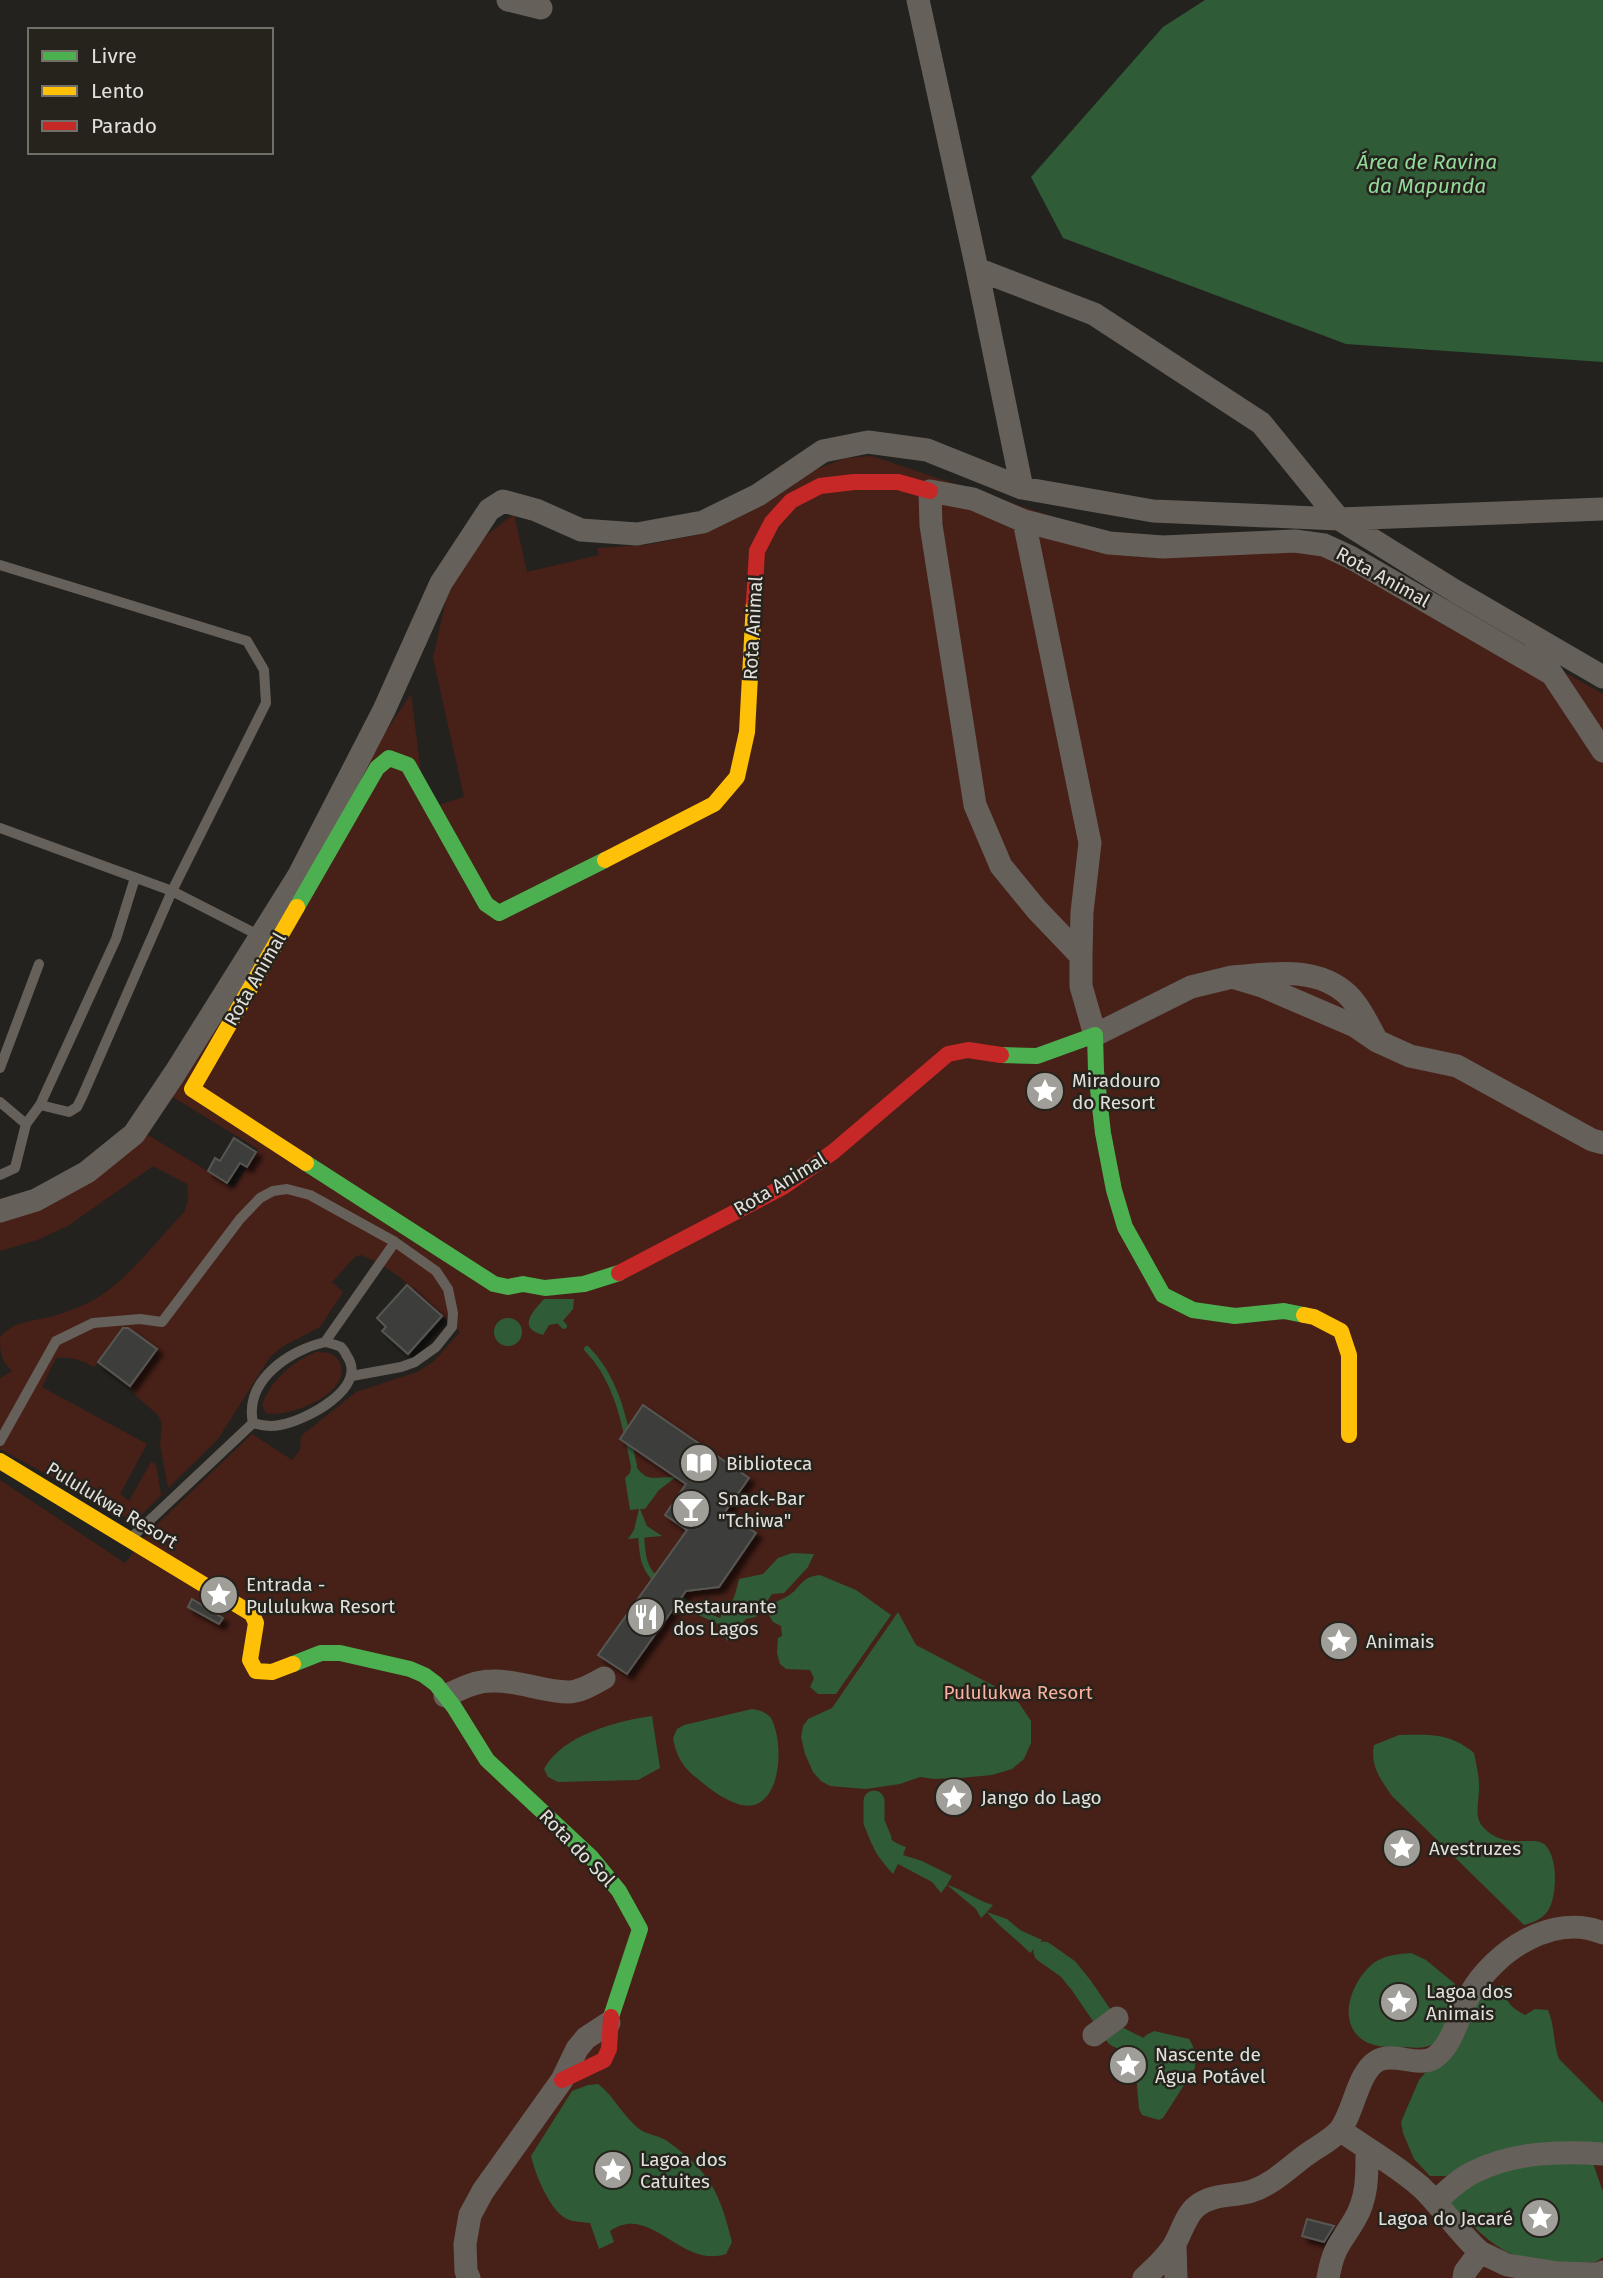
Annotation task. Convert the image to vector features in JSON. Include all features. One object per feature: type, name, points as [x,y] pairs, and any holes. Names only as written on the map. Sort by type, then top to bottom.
[{"type":"street","points":[[508,0],[541,8]]},
{"type":"street","points":[[918,0],[978,269],[1022,488]]},
{"type":"street","points":[[978,269],[1094,314],[1261,423],[1339,519],[1455,592],[1603,677]]},
{"type":"street","points":[[0,1211],[36,1200],[87,1172],[134,1133],[175,1073],[299,875],[384,710],[441,583],[489,509],[503,501],[536,510],[581,530],[637,534],[703,522],[758,495],[823,451],[868,442],[927,450],[1022,488],[1153,512],[1339,519],[1603,509]]},
{"type":"street","name":"Rota Animal","points":[[1603,751],[1552,674],[1350,557],[1324,545],[1295,541],[1163,547],[1109,543],[1024,521],[973,499],[898,482],[854,482],[820,486],[791,501],[772,522],[757,551],[747,732],[737,778],[714,804],[499,913],[486,904],[408,765],[389,758],[377,768],[192,1089],[494,1284],[508,1287],[523,1284],[545,1288],[584,1284],[617,1274],[783,1187],[833,1152],[948,1054],[968,1050],[1014,1057],[1037,1056],[1095,1035],[1191,987],[1232,977],[1276,973],[1311,975],[1332,983],[1349,996],[1377,1041],[1410,1056],[1457,1066],[1592,1140],[1603,1143]]},
{"type":"street","points":[[930,491],[932,524],[975,805],[1001,866],[1037,910],[1081,956]]},
{"type":"street","points":[[1024,521],[1090,843],[1082,912],[1082,986],[1095,1035],[1103,1133],[1114,1190],[1125,1227],[1163,1295],[1194,1310],[1235,1316],[1284,1311],[1314,1317],[1340,1331],[1349,1355],[1349,1435]]},
{"type":"street","name":"Pululukwa Resort","points":[[0,1461],[203,1584]]},
{"type":"street","name":"Rota do Sol","points":[[203,1584],[252,1614],[256,1623],[250,1660],[256,1671],[265,1674],[321,1653],[337,1652],[429,1677],[488,1760],[567,1833],[632,1909],[640,1929],[609,2023],[586,2038],[577,2049],[562,2080],[508,2154],[470,2215],[465,2244],[466,2271],[469,2278]]},
{"type":"street","points":[[445,1696],[489,1680],[569,1692],[604,1678]]},
{"type":"street","points":[[1144,2278],[1162,2262],[1195,2207],[1215,2196],[1233,2196],[1271,2183],[1340,2130],[1367,2071],[1376,2062],[1385,2059],[1432,2059],[1450,2039],[1470,1993],[1488,1968],[1507,1951],[1562,1927],[1589,1927],[1603,1933]]},
{"type":"street","points":[[1094,2035],[1117,2018]]},
{"type":"street","points":[[1340,2130],[1393,2164],[1422,2188],[1480,2252],[1507,2265],[1558,2273],[1603,2272]]},
{"type":"street","points":[[1328,2278],[1332,2255],[1355,2220],[1363,2201],[1367,2177],[1367,2149]]},
{"type":"street","points":[[1435,2202],[1473,2172],[1499,2162],[1562,2152],[1603,2154]]},
{"type":"street","points":[[1174,2245],[1176,2278]]},
{"type":"street","points":[[1464,2278],[1465,2272],[1480,2252]]},
{"type":"lane","points":[[1,568],[247,641],[264,670],[266,703],[172,891],[116,1024],[77,1107],[69,1112],[40,1105]]},
{"type":"lane","points":[[0,828],[172,891],[260,936]]},
{"type":"lane","points":[[0,1175],[15,1168],[26,1124],[40,1105],[116,939],[135,878]]},
{"type":"lane","points":[[0,1068],[39,964]]},
{"type":"lane","points":[[0,1102],[26,1124]]},
{"type":"lane","points":[[0,1441],[56,1341],[93,1324],[129,1319],[162,1322],[240,1219],[260,1198],[273,1191],[287,1189],[310,1195],[395,1242],[436,1271],[448,1289],[453,1313],[452,1327],[436,1347],[415,1362],[401,1367],[352,1376]]},
{"type":"lane","points":[[325,1342],[395,1242]]},
{"type":"lane","points":[[325,1342],[342,1348],[351,1361],[352,1376],[328,1404],[306,1417],[282,1425],[264,1426],[253,1423],[253,1398],[265,1377],[282,1360],[304,1346],[325,1342]]},
{"type":"lane","points":[[129,1541],[253,1423]]},
{"type":"green space","name":"Pululukwa Resort","points":[[872,456],[1119,537],[1239,535],[1382,569],[1603,694],[1603,2278],[0,2278],[0,1480],[125,1563],[149,1532],[252,1434],[292,1460],[300,1450],[301,1436],[356,1392],[417,1372],[433,1362],[460,1332],[388,1269],[361,1255],[355,1257],[332,1282],[343,1292],[320,1327],[282,1347],[270,1357],[218,1439],[134,1522],[0,1449],[0,1378],[12,1371],[2,1356],[0,1337],[19,1324],[72,1310],[111,1288],[185,1211],[188,1199],[187,1184],[153,1166],[68,1226],[37,1240],[0,1251],[0,1222],[39,1210],[148,1135],[234,1187],[258,1149],[171,1096],[349,801],[384,734],[411,694],[421,773],[438,805],[464,797],[433,658],[448,591],[479,541],[514,514],[527,572],[599,555],[597,548],[645,545],[698,535],[779,495],[814,470],[846,458]],"holes":[[[125,1326],[157,1349],[130,1386],[136,1396],[158,1415],[162,1423],[160,1444],[168,1488],[161,1494],[156,1464],[151,1462],[129,1501],[120,1494],[147,1444],[42,1387],[56,1358],[76,1359],[94,1367]]]},
{"type":"green space","points":[[315,1352],[325,1352],[337,1358],[342,1372],[338,1383],[329,1393],[303,1407],[289,1412],[266,1413],[262,1405],[276,1380],[298,1361]]},
{"type":"water","name":"Área de Ravina da Mapunda","points":[[1205,0],[1603,0],[1603,362],[1346,344],[1063,238],[1031,177],[1163,27]]},
{"type":"water","points":[[544,1299],[574,1299],[573,1309],[561,1323],[549,1325],[543,1335],[530,1328],[529,1319]]},
{"type":"water","points":[[508,1318],[518,1322],[522,1332],[518,1342],[508,1346],[498,1342],[494,1332],[498,1322]]},
{"type":"water","points":[[632,1460],[642,1473],[650,1478],[676,1477],[659,1490],[645,1509],[640,1509],[647,1526],[662,1536],[628,1539],[634,1530],[639,1509],[630,1510],[625,1478],[630,1473]]},
{"type":"water","points":[[792,1553],[814,1554],[808,1567],[784,1593],[772,1594],[756,1617],[746,1619],[727,1641],[719,1621],[724,1608],[733,1600],[739,1579],[763,1574],[778,1558]]},
{"type":"water","points":[[820,1575],[856,1590],[891,1615],[836,1694],[818,1694],[810,1687],[814,1678],[810,1670],[786,1669],[780,1664],[777,1653],[778,1638],[782,1636],[781,1626],[773,1622],[767,1612],[775,1603],[793,1593],[805,1580]]},
{"type":"water","points":[[898,1612],[916,1645],[1000,1689],[1019,1703],[1031,1721],[1031,1743],[1024,1759],[1012,1769],[992,1775],[960,1778],[920,1777],[900,1784],[866,1789],[830,1786],[813,1772],[801,1737],[803,1726],[808,1719],[832,1708]]},
{"type":"water","points":[[752,1709],[771,1718],[779,1753],[771,1791],[764,1800],[748,1806],[724,1798],[695,1777],[681,1761],[673,1738],[677,1729],[684,1725]]},
{"type":"water","points":[[652,1716],[660,1768],[638,1780],[558,1782],[548,1777],[544,1769],[552,1757],[577,1739],[607,1726]]},
{"type":"water","points":[[1399,1735],[1447,1738],[1474,1753],[1479,1781],[1478,1818],[1483,1827],[1500,1839],[1539,1842],[1549,1849],[1554,1865],[1554,1892],[1550,1907],[1542,1917],[1524,1925],[1392,1796],[1380,1778],[1373,1753],[1374,1745]]},
{"type":"water","points":[[874,1812],[886,1834],[894,1842],[906,1847],[903,1855],[952,1876],[941,1893],[932,1882],[898,1864],[893,1874],[886,1866],[871,1839]]},
{"type":"water","points":[[947,1885],[993,1905],[981,1918],[976,1909]]},
{"type":"water","points":[[987,1912],[1007,1919],[1020,1930],[1042,1940],[1039,1945],[1055,1950],[1074,1962],[1064,1973],[1055,1969],[1034,1949],[1030,1953]]},
{"type":"water","points":[[1411,1953],[1426,1960],[1460,1988],[1441,2034],[1436,2042],[1421,2048],[1383,2047],[1367,2043],[1355,2032],[1350,2022],[1350,2000],[1354,1989],[1375,1962],[1388,1956]]},
{"type":"water","points":[[1503,1985],[1512,2007],[1525,2015],[1535,2009],[1548,2010],[1559,2059],[1603,2103],[1603,2143],[1463,2169],[1446,2176],[1430,2176],[1414,2159],[1401,2122],[1419,2080],[1425,2073],[1439,2067],[1483,1993]]},
{"type":"water","points":[[1154,2031],[1189,2039],[1195,2056],[1195,2068],[1163,2118],[1159,2120],[1142,2115],[1137,2082],[1136,2061],[1140,2043]]},
{"type":"water","name":"Lagoa dos Catuites","points":[[598,2084],[638,2128],[667,2141],[703,2173],[717,2196],[728,2225],[732,2242],[726,2254],[710,2256],[695,2253],[639,2224],[625,2224],[610,2231],[614,2242],[599,2249],[590,2223],[567,2219],[555,2208],[540,2182],[531,2156],[572,2091]]},
{"type":"water","name":"Lagoa do Jacaré","points":[[1592,2160],[1603,2192],[1603,2257],[1596,2262],[1544,2261],[1514,2255],[1488,2239],[1450,2204],[1461,2190],[1510,2164]]},
{"type":"building","points":[[234,1138],[256,1152],[247,1167],[240,1163],[227,1183],[208,1171],[215,1158],[220,1161]]},
{"type":"building","points":[[407,1285],[442,1316],[408,1354],[382,1331],[386,1327],[377,1318]]},
{"type":"building","points":[[123,1328],[128,1328],[157,1349],[130,1386],[98,1362]]},
{"type":"building","points":[[643,1405],[749,1478],[725,1512],[756,1533],[719,1587],[686,1591],[627,1674],[598,1655],[687,1530],[665,1515],[686,1484],[620,1439]]},
{"type":"building","points":[[192,1599],[223,1618],[219,1624],[188,1607]]},
{"type":"building","points":[[1307,2219],[1334,2226],[1324,2242],[1302,2236]]},
{"type":"waterway","points":[[561,1323],[564,1326]]},
{"type":"waterway","points":[[587,1349],[598,1361],[613,1389],[634,1466]]},
{"type":"waterway","points":[[641,1532],[646,1566],[659,1582]]},
{"type":"waterway","points":[[676,1595],[699,1612],[719,1621]]},
{"type":"waterway","points":[[874,1801],[874,1822],[881,1839]]},
{"type":"waterway","points":[[1044,1952],[1068,1969],[1116,2036],[1138,2047]]},
{"type":"traffic: fast","points":[[297,907],[377,768],[389,758],[408,765],[486,904],[499,913],[605,860]]},
{"type":"traffic: fast","points":[[1001,1055],[1037,1056],[1095,1035],[1103,1133],[1114,1190],[1125,1227],[1163,1295],[1193,1310],[1235,1316],[1284,1311],[1304,1315]]},
{"type":"traffic: fast","points":[[306,1163],[494,1284],[508,1287],[523,1284],[545,1288],[584,1284],[619,1273]]},
{"type":"traffic: fast","points":[[293,1664],[321,1653],[340,1653],[410,1669],[436,1684],[454,1707],[487,1760],[591,1857],[619,1891],[640,1929],[611,2017]]},
{"type":"traffic: slow","points":[[605,860],[714,804],[737,777],[747,732],[754,602]]},
{"type":"traffic: slow","points":[[297,907],[192,1089],[306,1163]]},
{"type":"traffic: slow","points":[[1304,1315],[1314,1317],[1341,1331],[1349,1355],[1349,1435]]},
{"type":"traffic: slow","points":[[0,1461],[252,1614],[256,1623],[250,1660],[256,1671],[272,1672],[293,1664]]},
{"type":"traffic: jam","points":[[754,602],[757,551],[772,522],[791,501],[820,486],[854,482],[898,482],[930,491]]},
{"type":"traffic: jam","points":[[619,1273],[783,1187],[833,1152],[948,1054],[968,1050],[1001,1055]]},
{"type":"traffic: jam","points":[[562,2080],[604,2060],[609,2049],[611,2017]]},
{"type":"place","name":"Miradouro do Resort","points":[[1045,1091]]},
{"type":"place","name":"Biblioteca","points":[[699,1463]]},
{"type":"place","name":"Snack-Bar \"Tchiwa\"","points":[[691,1509]]},
{"type":"place","name":"Entrada - Pululukwa Resort","points":[[219,1595]]},
{"type":"place","name":"Restaurante dos Lagos","points":[[646,1617]]},
{"type":"place","name":"Animais","points":[[1339,1641]]},
{"type":"place","name":"Jango do Lago","points":[[954,1797]]},
{"type":"place","name":"Avestruzes","points":[[1402,1848]]},
{"type":"place","name":"Lagoa dos Animais","points":[[1399,2002]]},
{"type":"place","name":"Nascente de Água Potável","points":[[1128,2065]]},
{"type":"place","name":"Lagoa dos Catuites","points":[[613,2170]]},
{"type":"place","name":"Lagoa do Jacaré","points":[[1540,2218]]}]
